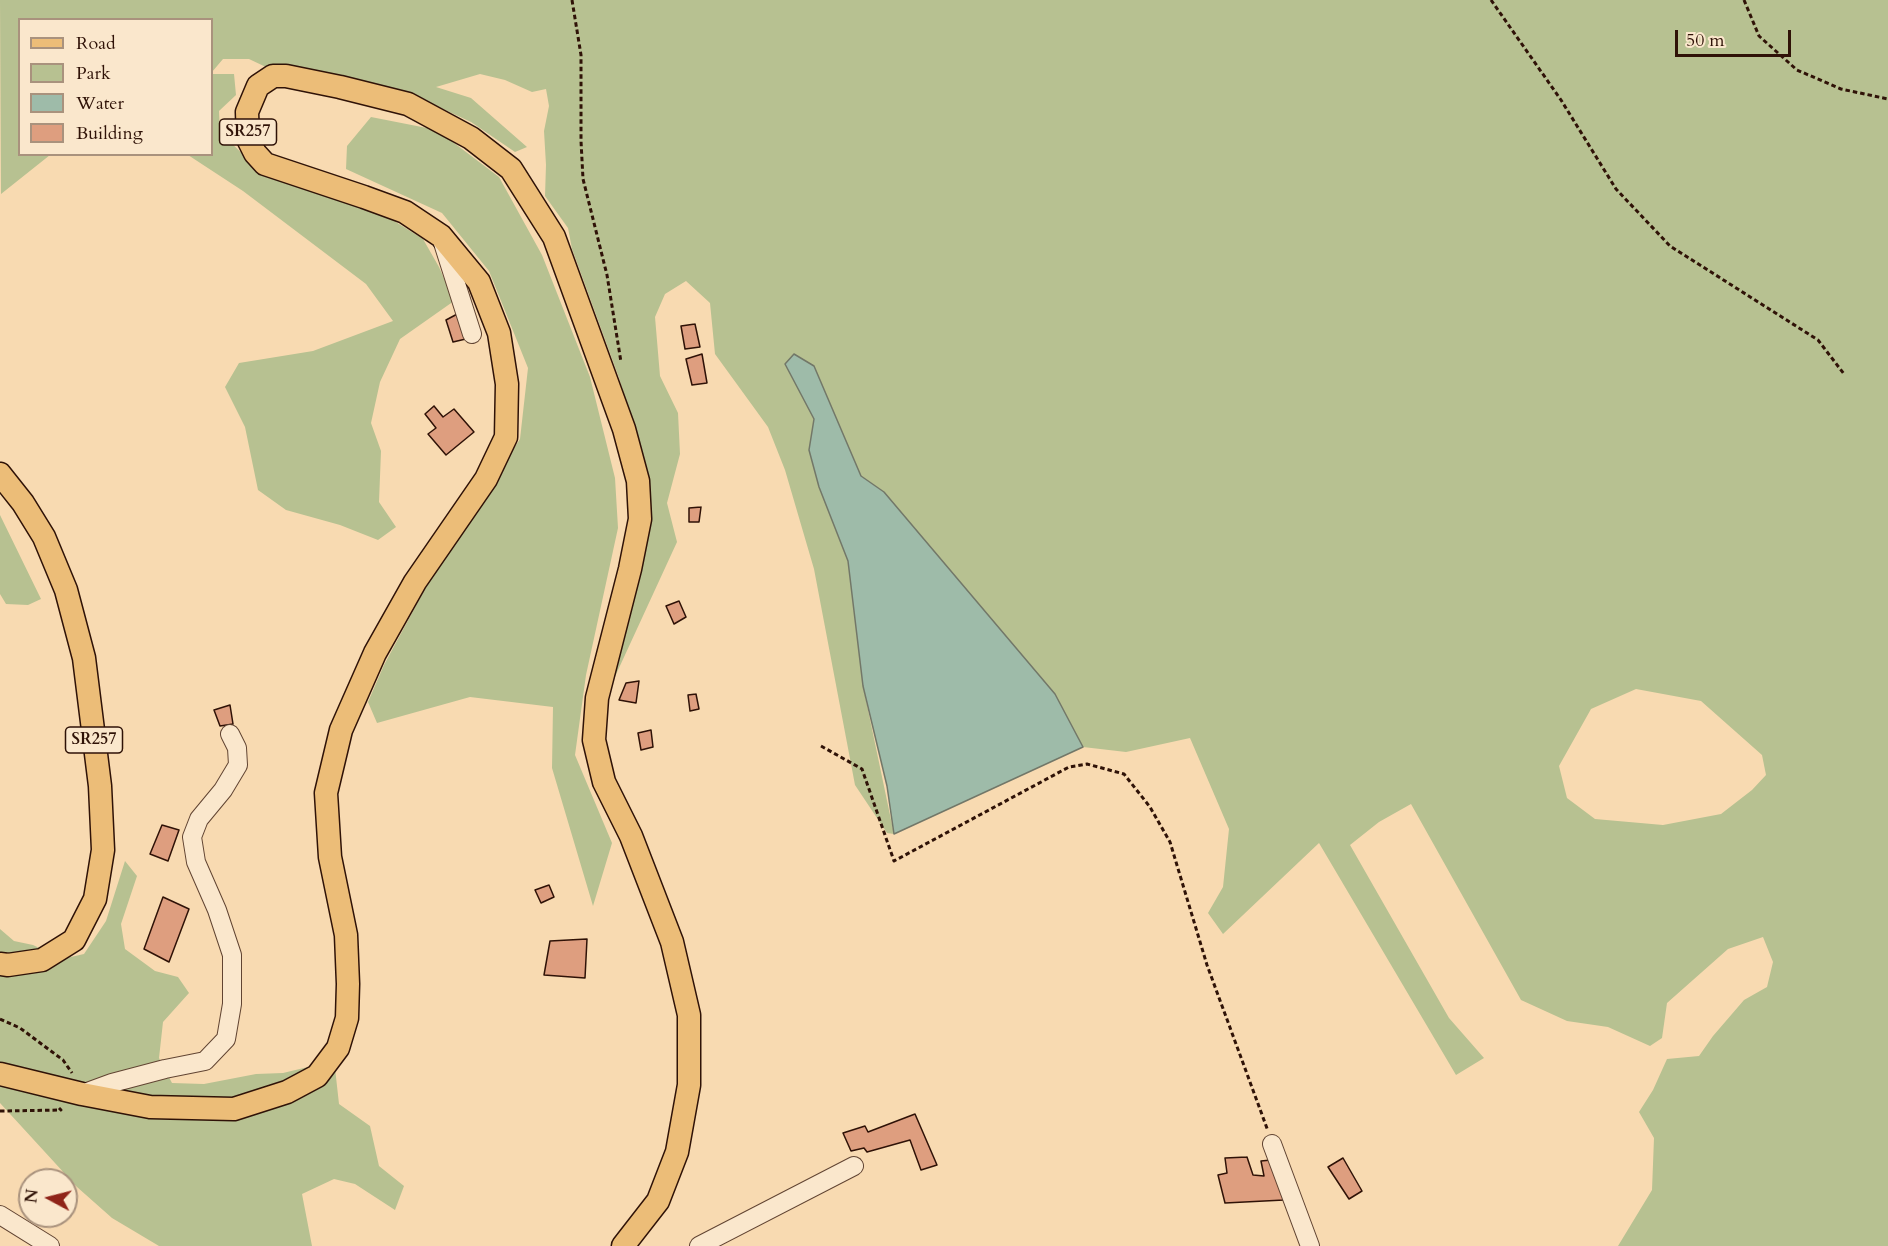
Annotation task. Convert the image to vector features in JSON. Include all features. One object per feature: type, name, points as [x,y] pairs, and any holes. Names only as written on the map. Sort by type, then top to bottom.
[{"type":"main road","name":"SR257","points":[[0,1074],[82,1094],[150,1107],[234,1109],[287,1092],[317,1076],[338,1048],[347,1018],[346,935],[330,857],[326,793],[340,730],[375,653],[415,582],[486,480],[506,437],[507,384],[499,333],[479,282],[441,236],[405,212],[265,164],[255,153],[248,139],[248,112],[258,86],[273,76],[286,76],[408,104],[471,138],[511,169],[554,237],[624,429],[638,481],[640,519],[630,569],[597,698],[594,740],[604,782],[631,836],[672,942],[689,1015],[689,1084],[677,1152],[658,1201],[623,1246]]},
{"type":"main road","name":"SR257","points":[[0,474],[23,503],[44,537],[66,590],[84,658],[100,786],[103,850],[95,899],[74,940],[42,960],[0,964]]},
{"type":"street","points":[[441,236],[472,334]]},
{"type":"street","points":[[82,1094],[112,1083],[205,1061],[226,1039],[232,1004],[232,955],[218,910],[196,862],[192,837],[199,819],[223,790],[238,765],[237,748],[230,734]]},
{"type":"street","points":[[1272,1144],[1310,1246]]},
{"type":"street","points":[[699,1246],[854,1166]]},
{"type":"street","points":[[0,1215],[50,1246]]},
{"type":"path","points":[[572,0],[580,55],[583,179],[608,275],[621,364]]},
{"type":"path","points":[[1491,0],[1561,100],[1616,189],[1671,246],[1818,340],[1844,374]]},
{"type":"path","points":[[1744,0],[1760,36],[1797,69],[1841,89],[1888,99]]},
{"type":"path","points":[[821,746],[862,769],[894,861],[1069,767],[1087,764],[1124,774],[1150,807],[1170,842],[1207,965],[1272,1144]]},
{"type":"green space","points":[[0,0],[1888,0],[1888,1246],[1618,1246],[1652,1190],[1654,1138],[1639,1112],[1653,1090],[1667,1059],[1699,1056],[1744,1000],[1767,987],[1773,962],[1763,937],[1728,949],[1667,1003],[1662,1038],[1650,1046],[1608,1027],[1567,1021],[1521,1000],[1411,804],[1379,822],[1350,845],[1449,1018],[1484,1058],[1456,1075],[1319,843],[1223,934],[1208,913],[1223,887],[1229,829],[1190,738],[1126,752],[1083,747],[1055,694],[884,492],[861,476],[814,366],[786,365],[814,419],[809,450],[819,487],[848,561],[863,686],[894,834],[887,833],[855,785],[814,569],[785,470],[768,427],[715,354],[710,303],[686,281],[665,294],[655,317],[660,376],[678,413],[680,454],[667,503],[677,542],[613,681],[606,686],[639,444],[619,378],[572,249],[568,228],[545,196],[544,131],[549,106],[546,89],[532,92],[505,80],[480,74],[436,87],[471,98],[527,147],[515,152],[471,122],[402,90],[349,78],[268,68],[249,59],[223,59],[213,71],[213,18],[18,18],[18,156],[49,156],[1,194]],"holes":[[[1636,689],[1701,701],[1762,755],[1766,775],[1752,790],[1721,814],[1663,825],[1595,819],[1567,798],[1559,766],[1591,709]]]},
{"type":"green space","points":[[213,74],[234,74],[236,95],[219,111],[220,132],[262,173],[375,209],[423,239],[454,301],[400,339],[380,382],[371,423],[381,451],[379,502],[396,527],[378,540],[340,525],[286,510],[258,490],[245,427],[225,387],[239,363],[313,351],[393,321],[366,284],[243,191],[190,156],[213,156]]},
{"type":"green space","points":[[371,117],[437,130],[499,177],[542,255],[590,377],[615,478],[618,528],[586,675],[575,755],[612,843],[593,906],[552,768],[553,707],[470,697],[377,723],[368,702],[384,665],[440,561],[520,439],[528,368],[489,271],[442,213],[346,169],[347,146]]},
{"type":"green space","points":[[0,515],[41,599],[28,605],[6,604],[0,594]]},
{"type":"green space","points":[[125,861],[137,876],[121,924],[125,949],[155,971],[178,977],[189,993],[163,1022],[159,1058],[172,1083],[204,1084],[256,1074],[283,1073],[308,1067],[335,1068],[339,1104],[370,1126],[379,1166],[404,1186],[395,1210],[355,1184],[334,1179],[302,1194],[312,1246],[159,1246],[112,1218],[78,1188],[78,1168],[60,1168],[0,1103],[0,929],[14,941],[33,945],[62,959],[84,954],[106,921]]},
{"type":"water","points":[[794,354],[814,366],[861,476],[884,492],[1055,694],[1083,747],[894,834],[887,786],[863,686],[848,561],[819,487],[809,450],[814,419],[785,364]]},
{"type":"building","points":[[463,311],[470,338],[453,342],[446,320]]},
{"type":"building","points":[[695,324],[700,347],[685,349],[681,326]]},
{"type":"building","points":[[702,354],[707,383],[692,385],[686,359]]},
{"type":"building","points":[[434,406],[443,417],[454,409],[474,432],[446,455],[428,434],[436,428],[425,414]]},
{"type":"building","points":[[701,507],[699,522],[689,522],[689,508]]},
{"type":"building","points":[[679,601],[686,617],[674,624],[666,606]]},
{"type":"building","points":[[639,681],[636,703],[619,700],[626,683]]},
{"type":"building","points":[[696,694],[699,709],[690,711],[688,695]]},
{"type":"building","points":[[230,705],[233,724],[220,726],[214,710]]},
{"type":"building","points":[[651,730],[653,747],[641,750],[638,733]]},
{"type":"building","points":[[162,825],[179,830],[168,861],[150,854]]},
{"type":"building","points":[[549,885],[554,897],[541,903],[535,890]]},
{"type":"building","points":[[163,897],[189,909],[169,962],[144,949]]},
{"type":"building","points":[[587,939],[585,978],[544,975],[550,941]]},
{"type":"building","points":[[915,1114],[937,1165],[921,1170],[910,1140],[867,1152],[864,1148],[851,1151],[843,1133],[865,1126],[868,1132]]},
{"type":"building","points":[[1247,1157],[1253,1175],[1264,1176],[1261,1161],[1271,1160],[1284,1200],[1225,1203],[1218,1175],[1227,1173],[1225,1158]]},
{"type":"building","points":[[1343,1158],[1362,1191],[1349,1199],[1328,1167]]}]
